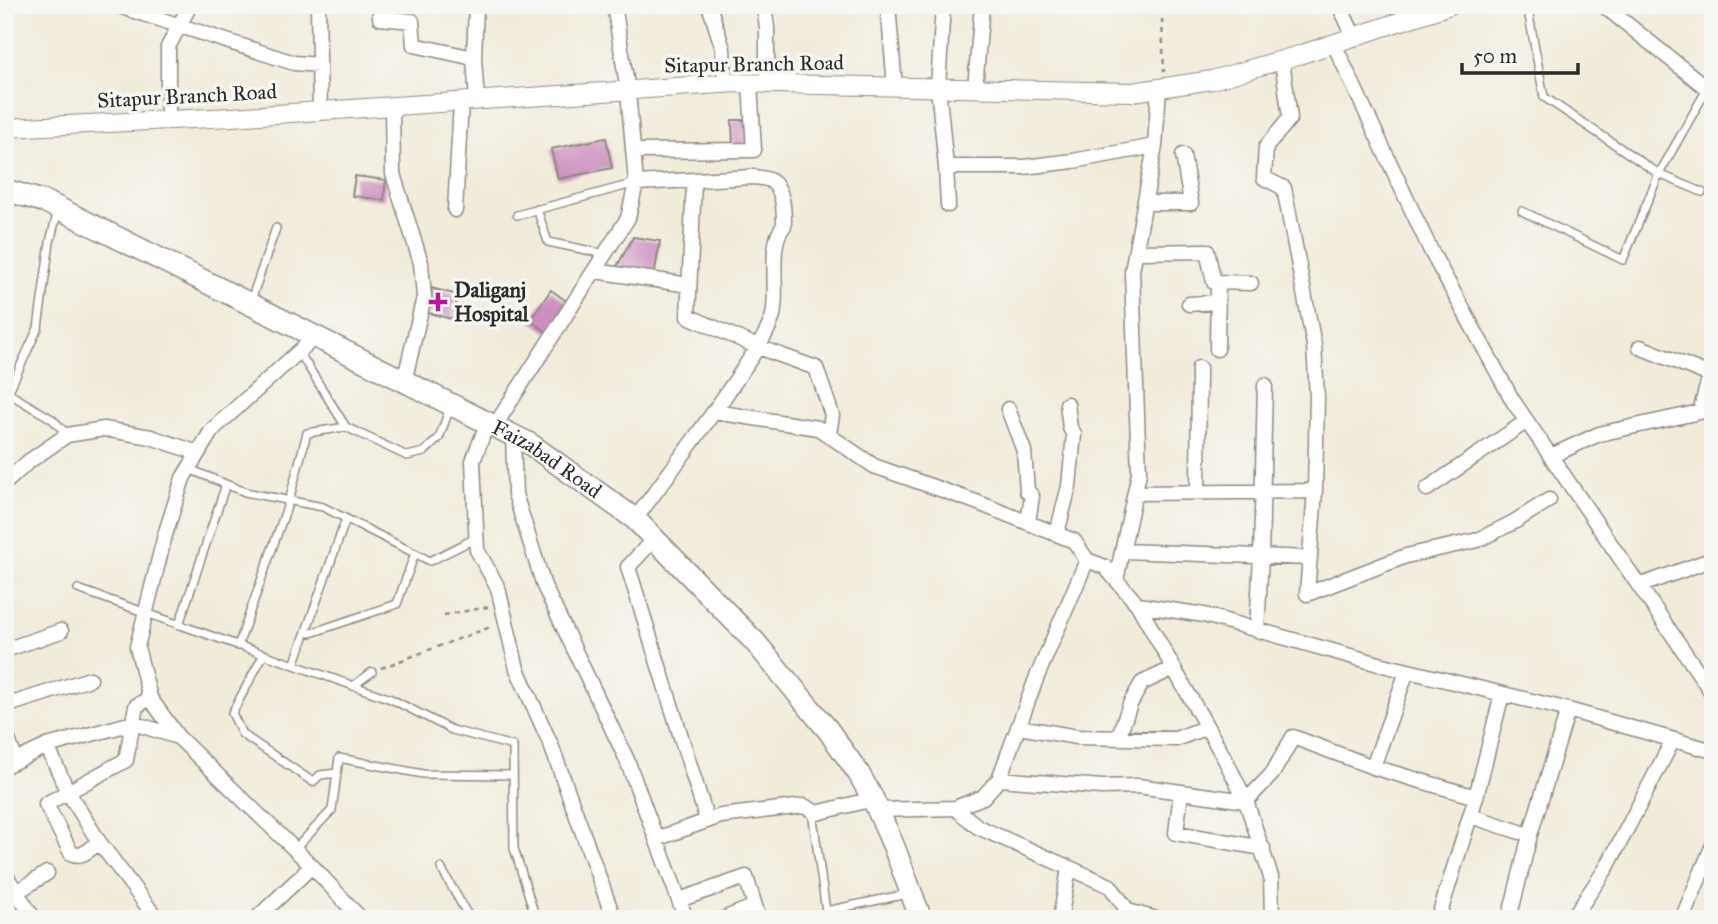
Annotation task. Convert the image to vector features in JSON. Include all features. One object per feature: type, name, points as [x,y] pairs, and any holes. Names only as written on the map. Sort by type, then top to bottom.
[{"type":"main road","name":"Faizabad Road","points":[[5,190],[46,202],[530,444],[635,519],[755,642],[828,730],[859,774],[876,805],[921,919]]},
{"type":"street","points":[[116,5],[295,63],[319,65]]},
{"type":"street","points":[[168,120],[168,47],[190,5]]},
{"type":"street","points":[[318,5],[320,111]]},
{"type":"street","points":[[380,5],[380,18],[412,21],[414,45],[474,58]]},
{"type":"street","points":[[455,210],[474,58],[476,5]]},
{"type":"street","points":[[614,5],[628,91],[634,151],[636,183],[628,218],[498,429],[473,461],[477,550],[498,588],[517,669],[551,745],[614,919]]},
{"type":"street","points":[[709,5],[723,49],[725,84]]},
{"type":"street","points":[[634,151],[754,150],[759,83],[767,28],[764,5]]},
{"type":"street","points":[[888,5],[895,86]]},
{"type":"street","points":[[943,5],[938,87],[948,205]]},
{"type":"street","points":[[975,88],[982,5]]},
{"type":"street","points":[[1141,6],[1161,5]]},
{"type":"street","points":[[1339,5],[1355,38]]},
{"type":"street","name":"Sitapur Branch Road","points":[[5,128],[320,111],[725,84],[1133,92],[1212,80],[1282,61],[1450,5]]},
{"type":"street","points":[[1603,5],[1710,91]]},
{"type":"street","points":[[1334,44],[1432,253],[1527,421],[1713,694]]},
{"type":"street","points":[[1282,61],[1290,118],[1266,147],[1264,178],[1284,188],[1314,345],[1317,397],[1315,491],[1307,594],[1406,556],[1478,540],[1549,500]]},
{"type":"street","points":[[1116,580],[1139,473],[1132,271],[1155,146],[1162,88]]},
{"type":"street","points":[[392,106],[393,174],[421,263],[424,297],[404,382]]},
{"type":"street","points":[[946,167],[1024,167],[1155,146]]},
{"type":"street","points":[[1145,204],[1191,203],[1183,155]]},
{"type":"street","points":[[635,519],[715,412],[758,347],[773,315],[776,252],[780,230],[784,226],[780,190],[770,180],[754,177],[636,183]]},
{"type":"street","points":[[694,181],[688,316],[758,347],[816,368],[832,415],[829,433]]},
{"type":"street","points":[[1136,252],[1207,251],[1214,282],[1251,282]]},
{"type":"street","points":[[595,271],[689,285]]},
{"type":"street","points":[[1217,349],[1218,282]]},
{"type":"street","points":[[1189,304],[1217,302]]},
{"type":"street","points":[[315,337],[212,430],[183,478],[165,535],[137,648],[150,698],[178,737],[312,866],[361,919]]},
{"type":"street","points":[[1551,456],[1599,434],[1700,412],[1710,375],[1640,347]]},
{"type":"street","points":[[1198,492],[1199,368]]},
{"type":"street","points":[[1256,630],[1261,556],[1265,385]]},
{"type":"street","points":[[1056,533],[1069,486],[1073,434],[1069,428],[1067,404]]},
{"type":"street","points":[[1008,409],[1024,451],[1027,491],[1032,496],[1028,522]]},
{"type":"street","points":[[715,412],[818,428],[874,466],[1056,533],[1074,541],[1087,559],[1105,566],[1138,605],[1246,801],[1271,877],[1272,919]]},
{"type":"street","points":[[1427,489],[1527,421]]},
{"type":"street","points":[[5,484],[28,462],[67,435],[104,429],[151,437],[198,453]]},
{"type":"street","points":[[498,429],[544,586],[627,760],[686,919]]},
{"type":"street","points":[[1135,493],[1315,491]]},
{"type":"street","points":[[654,539],[628,567],[707,820]]},
{"type":"street","points":[[1123,551],[1310,558]]},
{"type":"street","points":[[656,839],[721,816],[804,806],[817,813],[876,805],[955,808],[983,797],[999,779],[1036,679],[1087,559]]},
{"type":"street","points":[[1639,586],[1713,559]]},
{"type":"street","points":[[1138,605],[1204,615],[1407,671],[1568,710],[1713,751]]},
{"type":"street","points":[[5,650],[61,631]]},
{"type":"street","points":[[1118,738],[1130,704],[1142,682],[1174,668]]},
{"type":"street","points":[[1373,767],[1407,671]]},
{"type":"street","points":[[5,706],[90,679]]},
{"type":"street","points":[[1438,919],[1471,816],[1502,694]]},
{"type":"street","points":[[99,842],[82,855],[76,856],[46,804],[126,760],[136,706],[150,698]]},
{"type":"street","points":[[1510,919],[1530,835],[1568,710]]},
{"type":"street","points":[[5,732],[10,764],[47,747],[133,723],[178,737]]},
{"type":"street","points":[[1019,727],[1077,737],[1176,739],[1207,727]]},
{"type":"street","points":[[1246,801],[1272,774],[1293,737],[1373,767],[1476,797]]},
{"type":"street","points":[[1572,919],[1607,867],[1673,740]]},
{"type":"street","points":[[47,747],[68,792],[99,842],[157,919]]},
{"type":"street","points":[[999,779],[1102,787],[1138,786],[1246,801]]},
{"type":"street","points":[[1181,793],[1176,833],[1263,848]]},
{"type":"street","points":[[955,808],[978,827],[1110,886],[1128,911],[1151,918]]},
{"type":"street","points":[[1471,816],[1520,832]]},
{"type":"street","points":[[1682,919],[1713,845]]},
{"type":"street","points":[[256,919],[312,866]]},
{"type":"street","points":[[1060,919],[1069,869]]},
{"type":"street","points":[[17,892],[47,873]]},
{"type":"street","points":[[5,874],[34,919]]},
{"type":"street","points":[[678,900],[746,877],[757,912],[723,919]]},
{"type":"lane","points":[[1527,5],[1544,97],[1659,174],[1702,192]]},
{"type":"lane","points":[[1522,211],[1623,260],[1659,174],[1710,91]]},
{"type":"lane","points":[[517,215],[636,183]]},
{"type":"lane","points":[[58,208],[50,242],[38,328],[8,393],[52,419],[67,435]]},
{"type":"lane","points":[[537,209],[548,242],[606,254]]},
{"type":"lane","points":[[249,304],[276,228]]},
{"type":"lane","points":[[299,352],[346,427],[407,456],[424,452],[439,438],[451,406]]},
{"type":"lane","points":[[238,646],[289,501],[307,433],[346,427]]},
{"type":"lane","points":[[189,468],[245,492],[323,507],[430,561],[476,538]]},
{"type":"lane","points":[[179,625],[226,484]]},
{"type":"lane","points":[[294,665],[346,519]]},
{"type":"lane","points":[[306,632],[311,633],[397,604],[415,553]]},
{"type":"lane","points":[[78,589],[391,699],[452,730],[513,746],[514,848],[536,919]]},
{"type":"lane","points":[[264,654],[232,713],[242,734],[313,782],[320,775],[337,773]]},
{"type":"lane","points":[[353,686],[372,672]]},
{"type":"lane","points":[[295,850],[331,810],[339,758],[423,774],[513,775]]},
{"type":"lane","points":[[812,810],[827,915],[911,892]]},
{"type":"lane","points":[[441,868],[470,919]]},
{"type":"path","points":[[1161,5],[1162,88]]},
{"type":"path","points":[[444,615],[502,604]]},
{"type":"path","points":[[372,672],[506,621]]},
{"type":"building","points":[[732,120],[749,120],[750,148],[733,148]]},
{"type":"building","points":[[606,138],[612,168],[558,179],[551,149]]},
{"type":"building","points":[[355,176],[386,180],[384,200],[352,196]]},
{"type":"building","points":[[633,237],[660,241],[654,276],[615,270]]},
{"type":"building","points":[[427,287],[458,295],[452,319],[421,311]]},
{"type":"building","points":[[551,290],[569,303],[548,333],[530,320]]},
{"type":"place","name":"Daliganj Hospital","points":[[438,302]]}]
